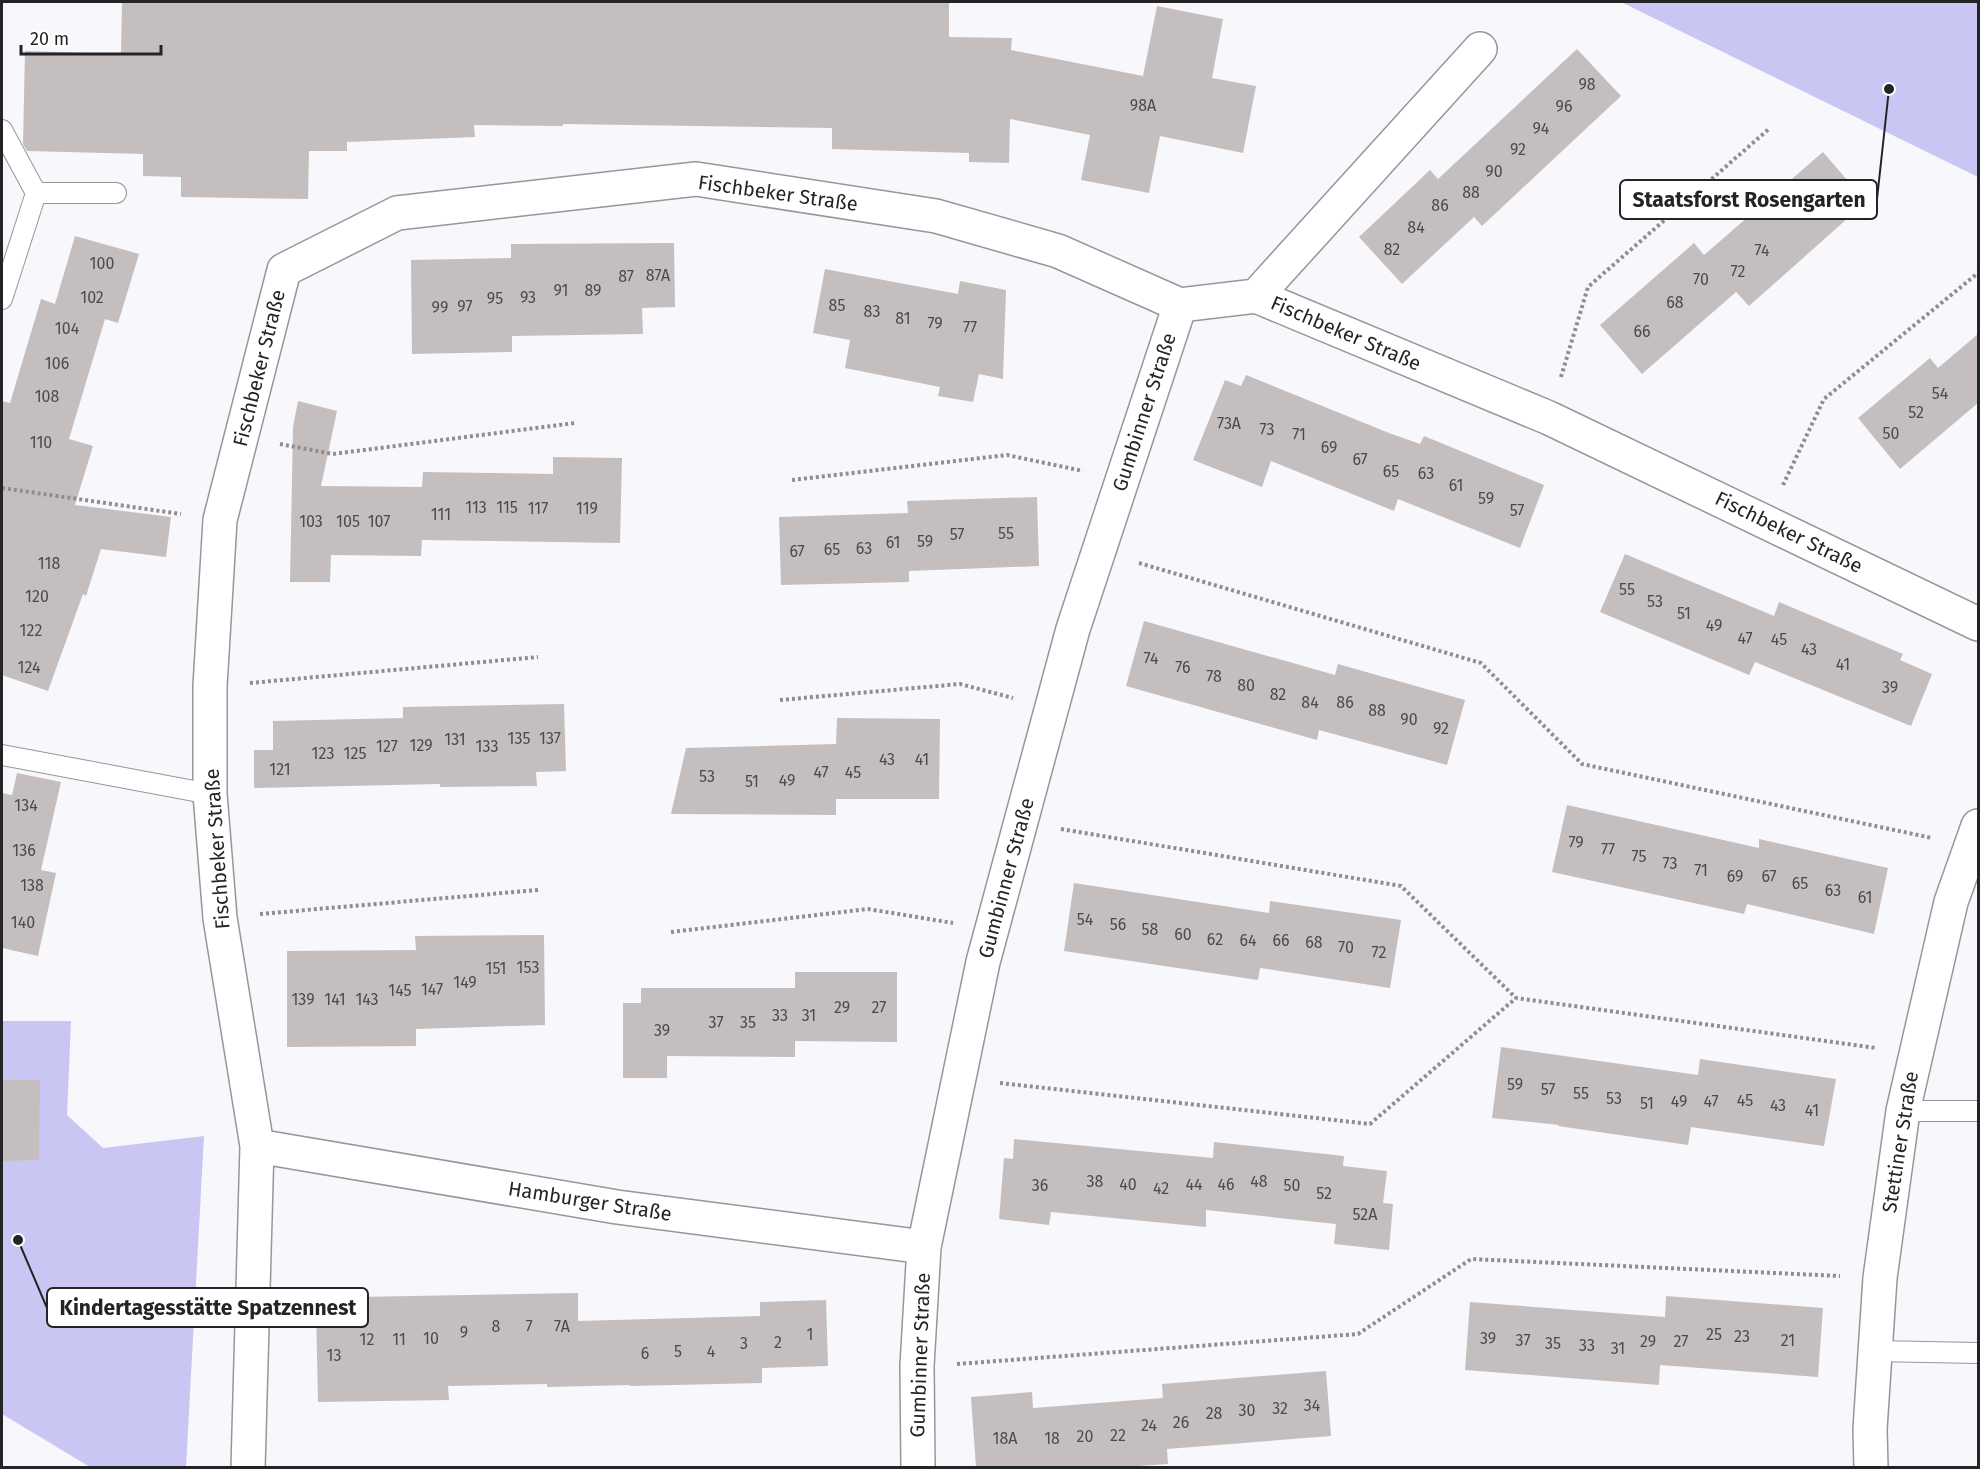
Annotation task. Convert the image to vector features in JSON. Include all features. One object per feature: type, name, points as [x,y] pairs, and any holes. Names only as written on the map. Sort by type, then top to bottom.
[{"type":"street","points":[[1256,296],[1480,49]]},
{"type":"street","name":"Fischbeker Straße","points":[[248,1467],[257,1146],[220,918],[210,794],[210,686],[220,520],[284,270],[397,213],[696,179],[936,216],[1058,250],[1180,305],[1256,296],[1549,418],[1978,624]]},
{"type":"street","name":"Gumbinner Straße","points":[[918,1467],[917,1366],[924,1247],[992,929],[1073,629],[1180,305]]},
{"type":"street","name":"Stettiner Straße","points":[[1870,1467],[1870,1429],[1880,1278],[1903,1111],[1951,902],[1975,836]]},
{"type":"street","name":"Hamburger Straße","points":[[257,1146],[617,1207],[924,1247]]},
{"type":"lane","points":[[2,130],[36,193],[2,300]]},
{"type":"lane","points":[[36,193],[116,193]]},
{"type":"lane","points":[[2,755],[210,794]]},
{"type":"lane","points":[[1903,1111],[1978,1111]]},
{"type":"lane","points":[[1875,1351],[1978,1353]]},
{"type":"path","points":[[1549,418],[1588,287],[1770,128]]},
{"type":"path","points":[[1767,521],[1824,399],[1978,273]]},
{"type":"path","points":[[242,436],[333,454],[575,423]]},
{"type":"path","points":[[792,480],[1007,455],[1122,479]]},
{"type":"path","points":[[2,488],[220,520]]},
{"type":"path","points":[[1099,552],[1481,663],[1582,764],[1975,836]]},
{"type":"path","points":[[210,686],[538,657]]},
{"type":"path","points":[[780,700],[960,684],[1052,709]]},
{"type":"path","points":[[1021,823],[1401,886],[1516,998],[1916,1054]]},
{"type":"path","points":[[220,918],[538,890]]},
{"type":"path","points":[[671,932],[868,909],[992,929]]},
{"type":"path","points":[[959,1079],[1370,1124],[1516,998]]},
{"type":"path","points":[[917,1366],[1358,1334],[1471,1259],[1880,1278]]},
{"type":"shaded area","points":[[1621,2],[1978,2],[1978,177]]},
{"type":"shaded area","points":[[2,1021],[71,1021],[67,1115],[103,1148],[204,1136],[186,1467],[90,1467],[2,1414]]},
{"type":"building","points":[[122,2],[949,2],[949,37],[1012,38],[1011,50],[1143,76],[1157,6],[1223,19],[1212,78],[1256,86],[1243,153],[1160,136],[1149,193],[1081,180],[1090,135],[1010,119],[1009,163],[969,162],[969,153],[832,149],[832,128],[474,125],[475,137],[347,142],[347,151],[309,151],[308,199],[181,197],[181,177],[143,176],[143,154],[27,151],[23,144],[25,51],[121,54]]},
{"type":"building","points":[[1577,49],[1621,96],[1482,226],[1474,217],[1402,284],[1359,237],[1430,170],[1438,179]]},
{"type":"building","points":[[1823,152],[1866,202],[1749,306],[1736,292],[1642,374],[1600,325],[1694,243],[1704,255]]},
{"type":"building","points":[[75,236],[139,254],[118,323],[105,319],[69,439],[93,446],[75,505],[171,517],[166,557],[101,549],[86,596],[83,594],[48,691],[2,675],[2,401],[10,403],[41,299],[55,304]]},
{"type":"building","points":[[674,243],[675,307],[642,308],[643,334],[512,336],[512,352],[412,354],[411,260],[511,258],[511,244]]},
{"type":"building","points":[[825,269],[958,294],[960,281],[1006,290],[1003,379],[979,374],[973,402],[938,396],[940,387],[845,368],[850,340],[813,333]]},
{"type":"building","points":[[1978,334],[1978,403],[1900,469],[1858,418],[1930,358],[1938,368]]},
{"type":"building","points":[[1246,375],[1389,433],[1420,444],[1424,436],[1544,485],[1520,548],[1398,499],[1394,511],[1271,461],[1262,487],[1193,460],[1225,380],[1241,386]]},
{"type":"building","points":[[298,401],[337,411],[321,486],[422,487],[423,472],[553,474],[553,457],[622,458],[620,543],[422,540],[421,556],[331,555],[330,582],[290,582],[293,427]]},
{"type":"building","points":[[1037,497],[1039,566],[909,571],[909,582],[781,585],[779,517],[908,513],[907,501]]},
{"type":"building","points":[[1625,554],[1774,616],[1779,602],[1903,654],[1900,660],[1932,674],[1911,726],[1755,662],[1749,675],[1600,612]]},
{"type":"building","points":[[1144,621],[1335,675],[1338,664],[1465,700],[1447,765],[1319,730],[1317,740],[1126,686]]},
{"type":"building","points":[[564,704],[566,771],[536,772],[537,786],[440,787],[440,784],[254,788],[254,750],[273,750],[273,721],[403,718],[403,707]]},
{"type":"building","points":[[837,718],[940,719],[939,799],[836,799],[836,815],[671,814],[686,748],[836,744]]},
{"type":"building","points":[[17,773],[61,782],[41,870],[56,873],[38,956],[2,948],[2,793],[12,795]]},
{"type":"building","points":[[1567,805],[1759,848],[1759,839],[1888,868],[1874,934],[1747,904],[1744,914],[1552,872]]},
{"type":"building","points":[[1074,883],[1269,913],[1270,901],[1401,920],[1390,988],[1260,968],[1258,980],[1064,951]]},
{"type":"building","points":[[544,935],[545,1025],[416,1029],[416,1046],[287,1047],[287,951],[416,950],[415,936]]},
{"type":"building","points":[[795,972],[897,972],[897,1042],[795,1041],[795,1057],[667,1056],[667,1078],[623,1078],[623,1003],[641,1003],[641,988],[795,988]]},
{"type":"building","points":[[1501,1047],[1698,1075],[1700,1059],[1836,1079],[1824,1146],[1691,1127],[1688,1145],[1559,1125],[1492,1118]]},
{"type":"building","points":[[2,1080],[40,1080],[39,1160],[2,1161]]},
{"type":"building","points":[[1014,1139],[1213,1158],[1214,1142],[1344,1156],[1343,1166],[1387,1171],[1383,1203],[1393,1204],[1389,1250],[1334,1244],[1336,1224],[1206,1210],[1206,1227],[1051,1212],[1049,1225],[999,1219],[1004,1158],[1013,1159]]},
{"type":"building","points":[[578,1293],[578,1321],[760,1316],[760,1302],[826,1300],[828,1366],[762,1368],[762,1383],[547,1387],[547,1384],[448,1386],[449,1400],[318,1402],[316,1308],[357,1307],[356,1297]]},
{"type":"building","points":[[1666,1296],[1823,1308],[1818,1377],[1660,1365],[1659,1385],[1465,1370],[1470,1302],[1665,1317]]},
{"type":"building","points":[[1326,1371],[1331,1436],[1167,1449],[1168,1464],[1123,1467],[976,1467],[971,1397],[1032,1392],[1033,1408],[1163,1398],[1162,1384]]},
{"type":"place","name":"Staatsforst Rosengarten","points":[[1889,89]]},
{"type":"place","name":"Kindertagesstätte Spatzennest","points":[[18,1240]]}]
